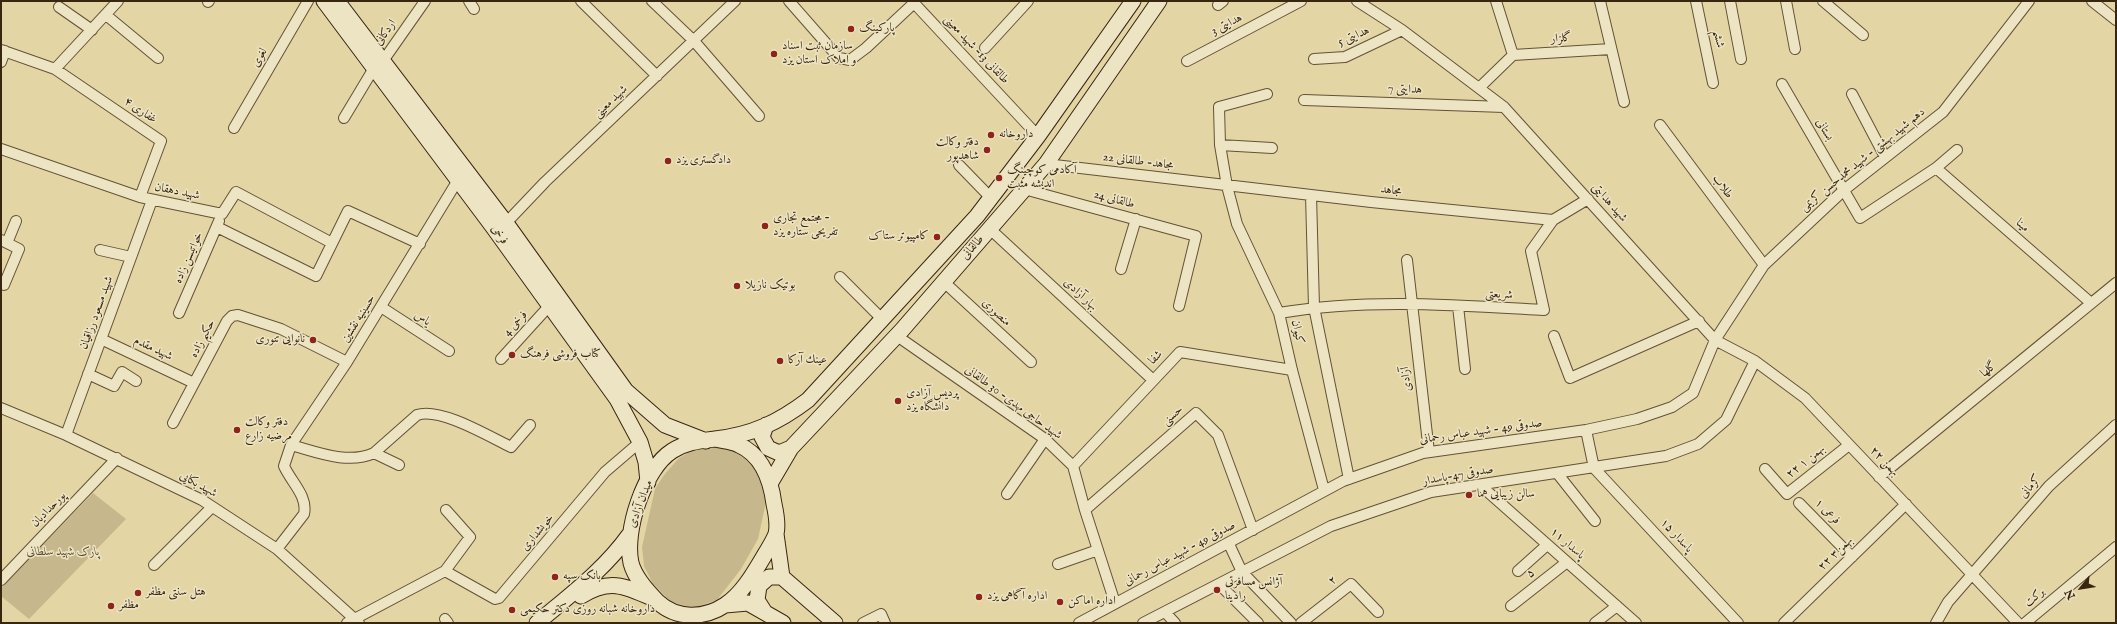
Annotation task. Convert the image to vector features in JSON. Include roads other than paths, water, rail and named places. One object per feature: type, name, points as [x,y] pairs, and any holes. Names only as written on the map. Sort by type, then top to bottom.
[{"type":"main road","name":"فرخی","points":[[324,1],[378,64],[506,223],[626,391],[665,425],[710,440]]},
{"type":"main road","name":"فرخی","points":[[337,1],[378,64],[458,180],[550,305],[616,399],[640,442],[646,462],[648,482]]},
{"type":"main road","name":"طالقانی","points":[[710,440],[740,436],[792,412],[808,400],[973,221],[1038,136],[1133,1]]},
{"type":"main road","name":"طالقانی","points":[[771,482],[791,448],[897,336],[1046,164],[1159,1]]},
{"type":"main road","points":[[766,425],[762,437],[768,448],[779,453],[791,448]]},
{"type":"main road","name":"میدان آزادی","points":[[710,440],[739,444],[755,457],[771,482],[776,517],[776,534],[756,570],[739,593],[725,605],[709,612],[689,616],[666,610],[655,599],[633,571],[629,553],[629,535],[636,511],[648,482],[660,462],[672,452],[689,442],[710,440]]},
{"type":"main road","points":[[776,534],[782,577]]},
{"type":"main road","points":[[536,623],[593,577],[614,556],[629,535]]},
{"type":"main road","points":[[764,611],[757,600],[759,586],[768,577],[782,577],[835,623]]},
{"type":"main road","points":[[547,623],[595,587],[615,584],[655,599]]},
{"type":"main road","points":[[725,605],[748,603],[783,623]]},
{"type":"street","points":[[1,62],[3,51],[55,70],[118,1]]},
{"type":"street","name":"لغوی","points":[[234,128],[308,1]]},
{"type":"street","name":"اردکانی","points":[[344,118],[378,64],[425,1]]},
{"type":"street","points":[[580,1],[657,76]]},
{"type":"street","points":[[652,1],[694,41],[759,116]]},
{"type":"street","name":"شهید معینی","points":[[506,223],[545,182],[735,1]]},
{"type":"street","name":"طالقانی 13- شهید معینی","points":[[789,1],[839,58],[850,60],[866,48],[914,3],[1038,136]]},
{"type":"street","points":[[985,48],[1028,1]]},
{"type":"street","name":"هدایتی 3","points":[[1187,61],[1301,1]]},
{"type":"street","name":"شهید هدایتی","points":[[1357,1],[1402,30],[1504,107],[1715,340]]},
{"type":"street","points":[[1600,1],[1624,102]]},
{"type":"street","name":"ششم","points":[[1696,1],[1713,83]]},
{"type":"street","points":[[1730,1],[1741,59]]},
{"type":"street","points":[[1786,1],[1795,49]]},
{"type":"street","points":[[1823,1],[1863,35]]},
{"type":"street","name":"دهم شهید بهشتی - شهید محمدحسن کریمی","points":[[1715,340],[1764,265],[1844,190],[1943,112],[2028,1]]},
{"type":"street","points":[[2092,1],[2116,20]]},
{"type":"street","points":[[1479,88],[1513,55],[1498,2]]},
{"type":"street","points":[[59,7],[92,30]]},
{"type":"street","points":[[106,15],[158,58]]},
{"type":"street","name":"هدایتی 5","points":[[1314,59],[1345,57],[1402,30]]},
{"type":"street","name":"گلزار","points":[[1513,55],[1611,49]]},
{"type":"street","name":"غفاری ۴","points":[[55,70],[161,141],[140,197]]},
{"type":"street","name":"بستانی","points":[[1782,84],[1844,190]]},
{"type":"street","points":[[1267,94],[1219,108],[1220,145],[1227,186],[1237,224],[1279,313]]},
{"type":"street","points":[[1852,94],[1885,157]]},
{"type":"street","name":"هدایتی 7","points":[[1304,100],[1504,107]]},
{"type":"street","name":"طلاب","points":[[1660,125],[1764,265]]},
{"type":"street","points":[[1220,145],[1272,148]]},
{"type":"street","name":"شهید دهقان","points":[[1,149],[140,197],[222,214]]},
{"type":"street","points":[[1844,190],[1860,218],[1936,168],[1957,150]]},
{"type":"street","name":"مجاهد- طالقانی 22","points":[[1046,164],[1227,186]]},
{"type":"street","points":[[959,165],[991,198]]},
{"type":"street","name":"مینا","points":[[1936,168],[2091,303]]},
{"type":"street","name":"حسینیه نقشین","points":[[277,549],[304,514],[305,507],[304,499],[284,466],[285,457],[291,445],[347,362],[458,180]]},
{"type":"street","name":"مجاهد","points":[[1227,186],[1553,220]]},
{"type":"street","name":"طالقانی 24","points":[[1024,188],[1196,236],[1179,306]]},
{"type":"street","points":[[222,214],[236,192],[332,243]]},
{"type":"street","points":[[1311,195],[1314,307]]},
{"type":"street","name":"شریعتی","points":[[1314,307],[1411,303],[1544,310],[1531,251],[1553,220],[1588,199]]},
{"type":"street","name":"شهید مسعود رزاقیان","points":[[66,435],[152,200]]},
{"type":"street","points":[[217,227],[316,276],[348,211],[420,244]]},
{"type":"street","name":"خواتیسن زاده","points":[[179,313],[222,214]]},
{"type":"street","points":[[1121,269],[1136,219]]},
{"type":"street","points":[[4,285],[19,249],[4,242],[16,221]]},
{"type":"street","name":"بهار آزادی","points":[[990,229],[1153,380]]},
{"type":"street","points":[[100,250],[131,257]]},
{"type":"street","name":"آزادی","points":[[1407,260],[1429,452]]},
{"type":"street","points":[[840,277],[882,319]]},
{"type":"street","name":"منصوری","points":[[944,282],[1031,362]]},
{"type":"street","name":"گلها","points":[[1879,477],[2116,283]]},
{"type":"street","name":"فرخی 4","points":[[501,359],[550,305]]},
{"type":"street","points":[[1458,306],[1465,369]]},
{"type":"street","name":"یاس","points":[[381,307],[449,351]]},
{"type":"street","name":"کیوان","points":[[1324,490],[1292,370],[1279,313],[1314,307],[1349,479]]},
{"type":"street","name":"حکیم زاده","points":[[174,423],[227,321],[232,316],[238,315],[281,329],[347,362]]},
{"type":"street","points":[[1554,336],[1570,378],[1699,321]]},
{"type":"street","name":"شهید حاجی مهدی- 30 طالقانی","points":[[897,336],[1045,439],[1073,466]]},
{"type":"street","name":"شهید مقدم","points":[[101,339],[194,383]]},
{"type":"street","name":"۲۲ بهمن","points":[[1715,340],[1755,361],[1805,398],[2018,623]]},
{"type":"street","name":"صدوقی 49 - شهید عباس رحمانی","points":[[1079,623],[1229,544],[1324,490],[1349,479],[1429,452],[1587,434],[1672,407],[1694,393],[1715,340]]},
{"type":"street","name":"شفا","points":[[1073,466],[1180,352],[1292,370]]},
{"type":"street","name":"صدوقی 47-پاسدار","points":[[1143,623],[1331,526],[1431,492],[1557,473],[1593,463],[1666,456],[1698,444],[1726,420],[1755,361]]},
{"type":"street","points":[[88,374],[114,386],[122,372],[136,381]]},
{"type":"street","name":"شهید بکایی","points":[[1,408],[117,458],[202,500],[277,549],[354,622]]},
{"type":"street","points":[[291,445],[344,458],[366,457],[374,453],[413,418],[424,413],[442,415],[511,447],[530,425]]},
{"type":"street","name":"حسنی","points":[[1085,510],[1196,413],[1218,435],[1253,530]]},
{"type":"street","name":"کرمانی","points":[[1936,623],[1948,602],[2049,486],[2116,425]]},
{"type":"street","points":[[1587,434],[1593,463]]},
{"type":"street","points":[[1007,494],[1045,439]]},
{"type":"street","name":"خویشداری","points":[[445,572],[495,599],[499,598],[605,472],[640,442]]},
{"type":"street","name":"۲۲ بهمن ۱","points":[[1765,469],[1787,494],[1848,445]]},
{"type":"street","points":[[374,453],[399,465]]},
{"type":"street","name":"پورحدادیان","points":[[1,580],[117,458]]},
{"type":"street","name":"پاسدار ۱۵","points":[[1593,463],[1738,623]]},
{"type":"street","points":[[1073,466],[1085,510],[1115,603]]},
{"type":"street","points":[[1557,473],[1595,521]]},
{"type":"street","name":"پاسدار ۱۱","points":[[1480,485],[1636,623]]},
{"type":"street","name":"فرعی ۱","points":[[1799,503],[1852,557]]},
{"type":"street","name":"۲۲ بهمن۳","points":[[1784,623],[1906,504]]},
{"type":"street","points":[[154,565],[212,507]]},
{"type":"street","points":[[354,622],[445,572],[470,536],[446,510]]},
{"type":"street","points":[[1229,544],[1242,572],[1292,623]]},
{"type":"street","points":[[1518,571],[1547,544]]},
{"type":"street","name":"برکت","points":[[2025,623],[2116,547]]},
{"type":"street","points":[[1058,564],[1098,550]]},
{"type":"street","name":"۵","points":[[1511,606],[1567,562]]},
{"type":"street","points":[[1219,584],[1258,623]]},
{"type":"street","name":"۲","points":[[1301,623],[1351,584],[1378,612]]},
{"type":"street","points":[[1595,623],[1617,606]]},
{"type":"street","points":[[1165,612],[1175,623]]},
{"type":"street","points":[[863,623],[881,614],[885,623]]},
{"type":"place","name":"پارکینگ","points":[[851,29]]},
{"type":"place","name":"سازمان ثبت اسناد و املاک استان یزد","points":[[774,54]]},
{"type":"place","name":"داروخانه","points":[[991,135]]},
{"type":"place","name":"دفتر وکالت شاهدپور","points":[[987,150]]},
{"type":"place","name":"دادگستری یزد","points":[[668,161]]},
{"type":"place","name":"آکادمی کوچینگ اندیشه مثبت","points":[[999,178]]},
{"type":"place","name":"مجتمع تجاری - تفریحی ستاره یزد","points":[[765,226]]},
{"type":"place","name":"کامپیوتر ستاک","points":[[937,237]]},
{"type":"place","name":"بوتیک نازیلا","points":[[737,286]]},
{"type":"place","name":"نانوایی تنوری","points":[[313,340]]},
{"type":"place","name":"کتاب فروشی فرهنگ","points":[[512,355]]},
{"type":"place","name":"عينك آركا","points":[[780,361]]},
{"type":"place","name":"پردیس آزادی دانشگاه یزد","points":[[898,401]]},
{"type":"place","name":"دفتر وکالت مرضیه زارع","points":[[237,430]]},
{"type":"place","name":"سالن زیبایی هما","points":[[1469,495]]},
{"type":"place","name":"بانک سپه","points":[[555,577]]},
{"type":"place","name":"آژانس مسافرتی رادینا","points":[[1217,590]]},
{"type":"place","name":"هتل سنتی مظفر","points":[[138,593]]},
{"type":"place","name":"اداره آگاهی یزد","points":[[979,597]]},
{"type":"place","name":"اداره اماکن","points":[[1060,602]]},
{"type":"place","name":"مظفر","points":[[111,606]]},
{"type":"place","name":"داروخانه شبانه روزی دکتر حکیمی","points":[[512,610]]},
{"type":"park label","name":"پارک شهید سلطانی","points":[[63,553]]}]
